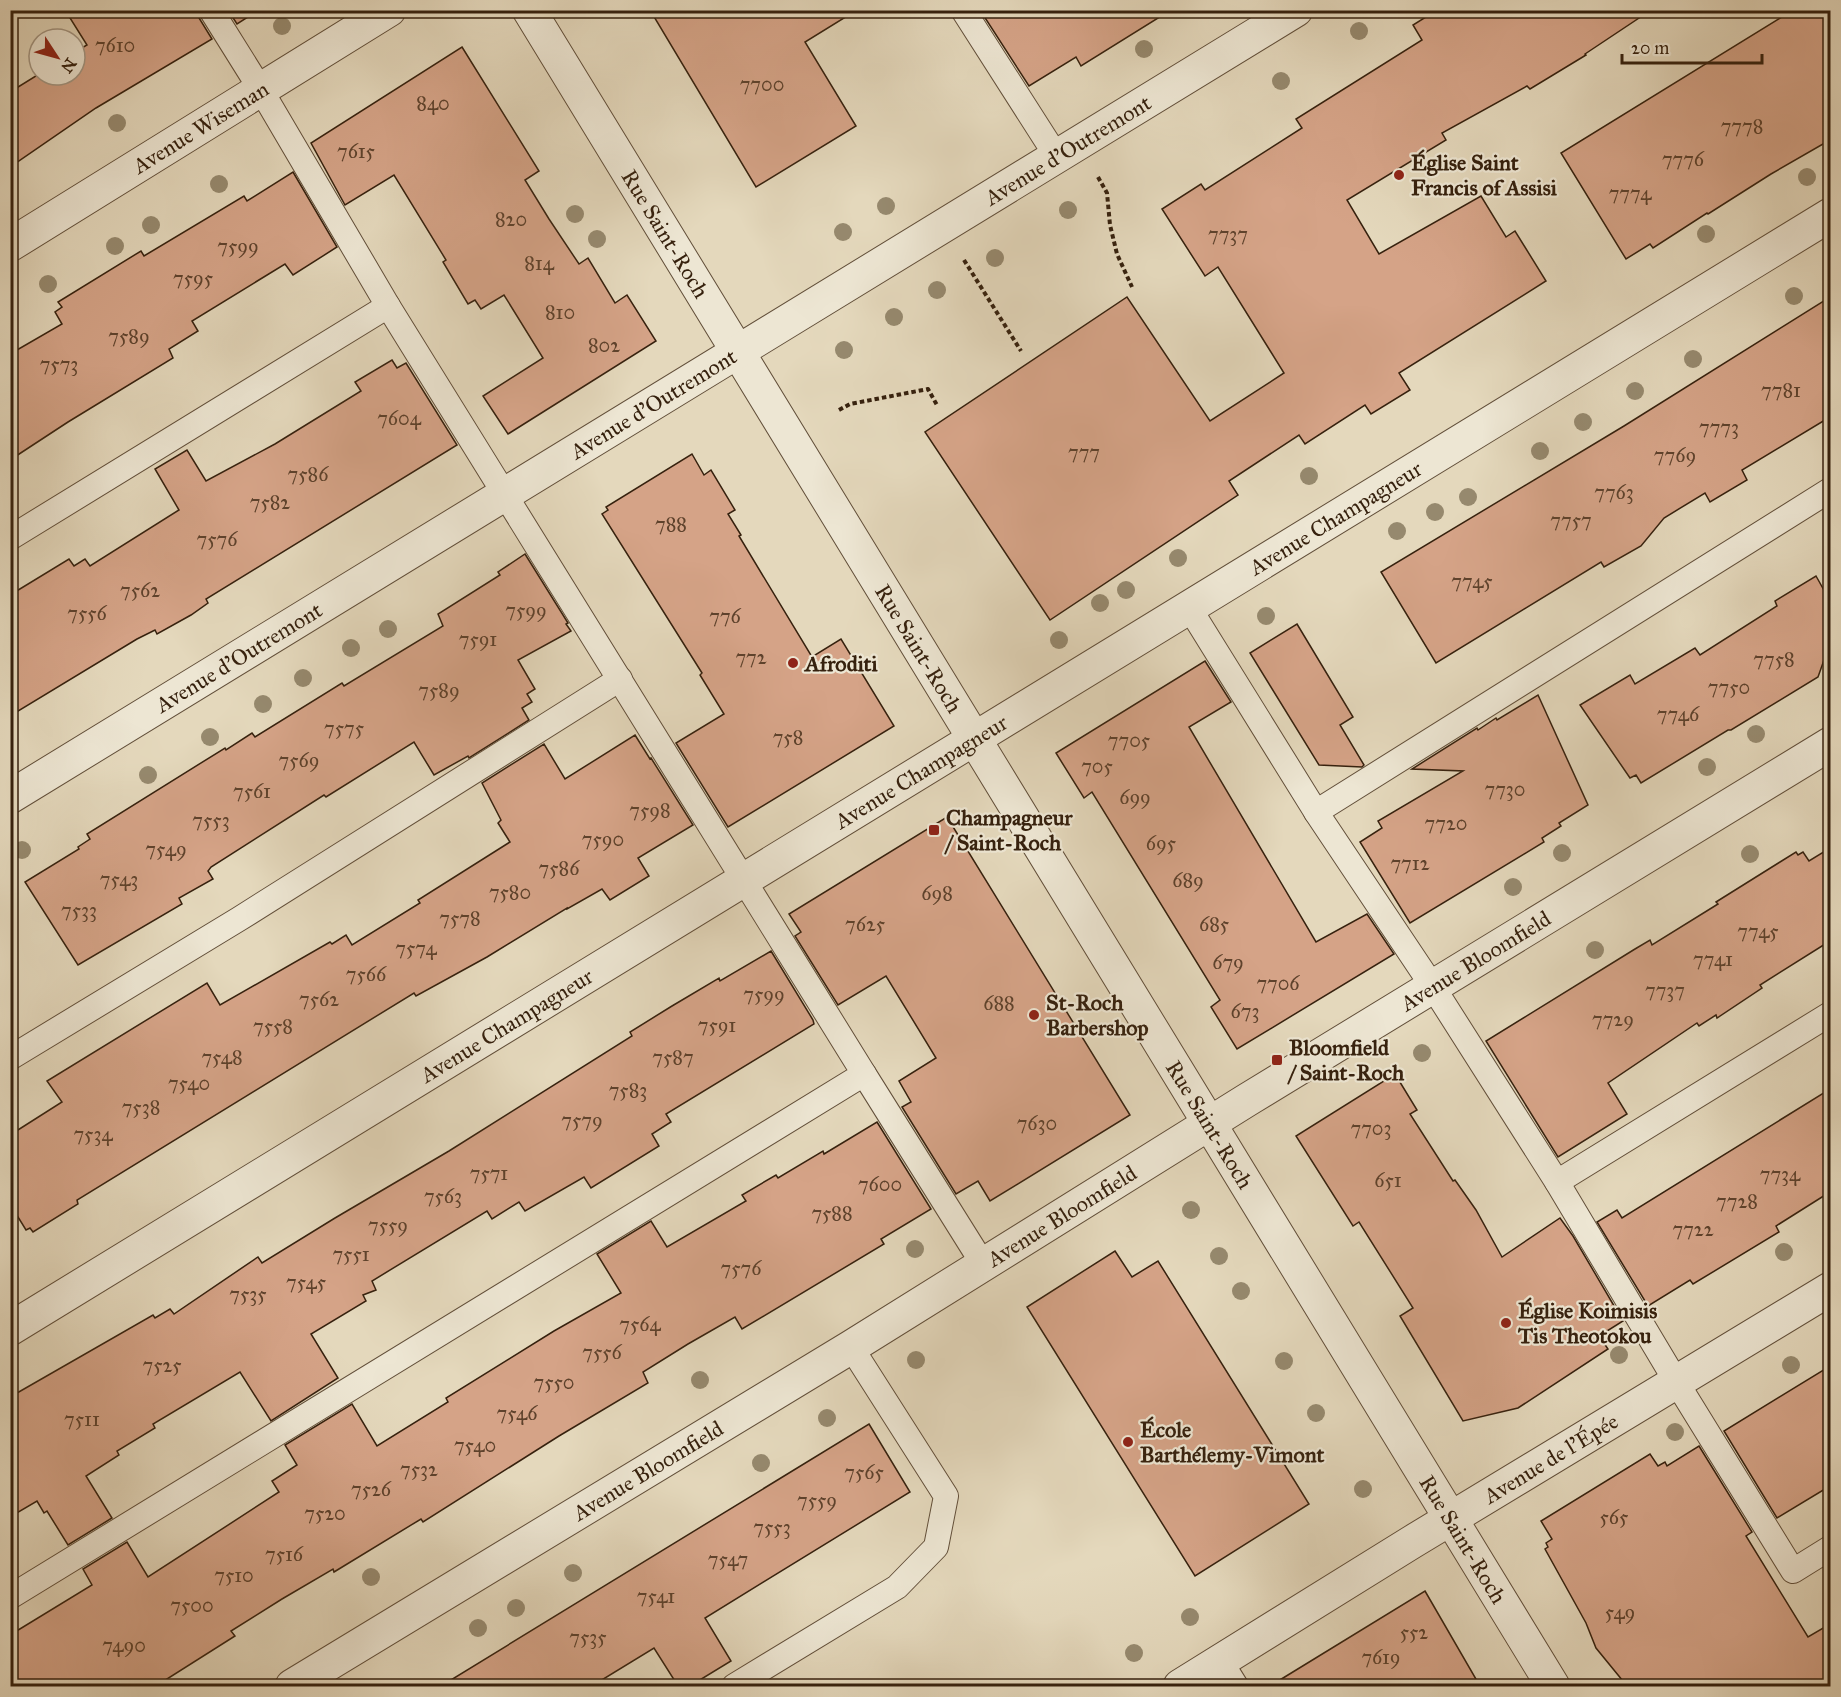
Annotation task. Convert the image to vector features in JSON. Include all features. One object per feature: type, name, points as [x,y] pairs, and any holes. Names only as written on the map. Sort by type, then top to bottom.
[{"type":"street","name":"Avenue Wiseman","points":[[10,245],[389,10]]},
{"type":"street","name":"Rue Saint-Roch","points":[[529,10],[1552,1686]]},
{"type":"street","name":"Avenue d'Outremont","points":[[10,797],[1296,10]]},
{"type":"street","name":"Avenue Champagneur","points":[[10,1329],[744,879],[1190,609],[1830,214]]},
{"type":"street","name":"Avenue Bloomfield","points":[[292,1686],[851,1347],[982,1264],[1830,744]]},
{"type":"street","name":"Avenue de l'Épée","points":[[1180,1686],[1228,1674],[1449,1519],[1830,1289]]},
{"type":"lane","points":[[211,10],[261,90],[388,306],[982,1264]]},
{"type":"lane","points":[[963,10],[1068,150]]},
{"type":"lane","points":[[10,538],[388,306]]},
{"type":"lane","points":[[1316,812],[1830,490]]},
{"type":"lane","points":[[1190,609],[1316,812],[1557,1182],[1677,1383],[1793,1570],[1830,1548]]},
{"type":"lane","points":[[10,1058],[239,919],[620,679]]},
{"type":"lane","points":[[1557,1182],[1830,1014]]},
{"type":"lane","points":[[10,1597],[864,1074]]},
{"type":"lane","points":[[734,1686],[897,1587],[936,1547],[946,1496],[851,1347]]},
{"type":"path","points":[[1068,150],[1107,193],[1110,225],[1117,254],[1132,287]]},
{"type":"path","points":[[944,226],[1021,351]]},
{"type":"path","points":[[839,410],[850,404],[928,389],[938,407]]},
{"type":"building","points":[[65,10],[197,10],[199,18],[212,39],[96,108],[10,167],[10,92],[27,81],[27,87],[87,87],[87,27],[76,27]]},
{"type":"building","points":[[228,10],[259,10],[237,24]]},
{"type":"building","points":[[650,10],[857,10],[805,42],[856,126],[756,187]]},
{"type":"building","points":[[980,10],[1171,10],[1081,66],[1076,57],[1029,86]]},
{"type":"building","points":[[1437,10],[1651,10],[1586,55],[1530,89],[1527,86],[1442,133],[1446,140],[1347,200],[1379,254],[1481,196],[1506,237],[1515,231],[1546,281],[1399,373],[1410,390],[1371,414],[1365,405],[1305,444],[1299,435],[1229,481],[1238,495],[1050,620],[925,432],[1127,297],[1210,421],[1284,373],[1218,267],[1205,276],[1162,209],[1201,184],[1205,190],[1302,128],[1296,119],[1422,40],[1413,25]]},
{"type":"building","points":[[1793,10],[1830,10],[1830,140],[1653,248],[1650,244],[1626,259],[1561,153]]},
{"type":"building","points":[[462,47],[539,171],[525,180],[549,219],[579,264],[588,258],[615,303],[627,295],[656,341],[508,434],[483,396],[543,358],[504,295],[481,309],[475,300],[468,304],[443,262],[446,260],[394,175],[345,205],[311,143]]},
{"type":"building","points":[[293,172],[337,247],[293,275],[285,264],[192,321],[198,331],[169,349],[173,358],[10,460],[10,354],[62,324],[55,312],[62,307],[58,302],[141,251],[144,256],[244,196],[247,201]]},
{"type":"building","points":[[1830,297],[1830,417],[1742,470],[1747,480],[1710,502],[1705,493],[1664,518],[1641,546],[1604,567],[1601,562],[1436,663],[1381,572],[1624,426]]},
{"type":"building","points":[[392,360],[397,368],[406,363],[457,445],[206,599],[208,603],[191,615],[157,634],[155,630],[137,639],[10,716],[10,595],[69,559],[74,566],[85,559],[90,566],[179,510],[155,469],[187,450],[206,481],[275,444],[361,391],[355,382]]},
{"type":"building","points":[[692,454],[704,475],[711,470],[735,510],[728,514],[741,535],[739,536],[812,657],[841,639],[894,726],[728,827],[676,743],[724,714],[700,675],[702,673],[602,514],[608,510],[606,507]]},
{"type":"building","points":[[525,554],[571,631],[518,660],[535,689],[527,694],[532,702],[522,708],[529,720],[469,758],[468,756],[434,775],[414,742],[326,797],[324,795],[211,867],[208,871],[213,879],[179,898],[182,904],[78,965],[25,882],[79,849],[78,847],[90,839],[87,834],[225,748],[226,750],[252,733],[255,737],[342,683],[344,686],[443,626],[438,614],[500,575],[498,572]]},
{"type":"building","points":[[1816,576],[1830,601],[1830,643],[1818,677],[1641,783],[1636,775],[1630,778],[1580,705],[1630,675],[1635,684],[1695,648],[1700,655],[1777,606],[1775,601]]},
{"type":"building","points":[[1297,624],[1353,717],[1340,725],[1364,765],[1362,767],[1319,765],[1250,653]]},
{"type":"building","points":[[1205,661],[1231,702],[1189,727],[1316,942],[1367,914],[1394,954],[1237,1049],[1211,1007],[1220,1000],[1092,792],[1084,798],[1056,753]]},
{"type":"building","points":[[1538,695],[1588,805],[1559,823],[1561,826],[1542,838],[1544,842],[1410,923],[1360,842],[1382,828],[1378,821],[1463,771],[1412,769],[1477,728],[1478,730],[1496,718],[1497,720]]},
{"type":"building","points":[[635,735],[693,825],[638,858],[649,876],[610,900],[602,889],[487,957],[416,996],[414,993],[77,1200],[78,1204],[33,1232],[30,1228],[26,1230],[10,1204],[10,1135],[62,1102],[47,1081],[207,983],[220,1005],[330,942],[332,944],[346,935],[352,945],[420,903],[418,900],[510,842],[498,823],[501,820],[482,783],[544,744],[565,779]]},
{"type":"building","points":[[947,817],[1130,1115],[990,1201],[978,1181],[956,1194],[902,1107],[911,1102],[899,1081],[936,1058],[886,976],[838,1005],[795,936],[801,932],[789,914]]},
{"type":"building","points":[[1830,848],[1830,941],[1760,985],[1762,988],[1717,1018],[1716,1015],[1699,1026],[1697,1023],[1608,1083],[1627,1114],[1558,1157],[1486,1041],[1650,940],[1652,945],[1796,852],[1798,855],[1803,852],[1809,861]]},
{"type":"building","points":[[771,951],[814,1024],[666,1114],[671,1122],[652,1134],[659,1146],[591,1188],[584,1177],[525,1211],[519,1202],[492,1219],[487,1211],[372,1281],[376,1290],[363,1295],[366,1301],[311,1334],[338,1378],[271,1421],[240,1372],[153,1424],[155,1428],[117,1451],[119,1455],[86,1476],[112,1518],[68,1545],[47,1511],[44,1513],[37,1501],[10,1517],[10,1397],[153,1315],[155,1318],[170,1309],[174,1314],[258,1257],[262,1263],[449,1151],[632,1036],[630,1032],[672,1006]]},
{"type":"building","points":[[1395,1074],[1417,1110],[1410,1114],[1453,1181],[1455,1180],[1476,1210],[1502,1257],[1560,1218],[1623,1321],[1599,1336],[1608,1349],[1518,1408],[1463,1421],[1400,1316],[1413,1308],[1359,1222],[1353,1226],[1296,1136]]},
{"type":"building","points":[[1830,1089],[1830,1192],[1776,1226],[1779,1232],[1693,1284],[1690,1280],[1648,1306],[1597,1222],[1617,1210],[1622,1218]]},
{"type":"building","points":[[877,1122],[931,1209],[881,1239],[884,1244],[742,1329],[735,1317],[688,1344],[643,1372],[648,1383],[423,1522],[421,1519],[334,1572],[333,1569],[282,1599],[231,1631],[235,1636],[156,1686],[10,1686],[10,1635],[92,1585],[83,1569],[127,1542],[148,1577],[279,1492],[272,1481],[297,1465],[285,1445],[352,1404],[377,1446],[448,1402],[446,1398],[554,1331],[621,1293],[597,1254],[651,1221],[667,1247],[746,1201],[742,1195],[776,1175],[778,1178],[823,1151],[824,1154]]},
{"type":"building","points":[[1115,1251],[1132,1277],[1158,1261],[1309,1504],[1195,1576],[1027,1307]]},
{"type":"building","points":[[1830,1366],[1830,1486],[1777,1518],[1724,1431]]},
{"type":"building","points":[[869,1424],[910,1492],[705,1618],[731,1661],[690,1686],[678,1686],[654,1648],[592,1686],[441,1686]]},
{"type":"building","points":[[1699,1446],[1752,1532],[1746,1536],[1808,1637],[1830,1624],[1830,1686],[1627,1686],[1596,1648],[1586,1623],[1545,1549],[1548,1547],[1546,1543],[1552,1539],[1541,1521],[1650,1454],[1658,1466],[1665,1462],[1667,1466]]},
{"type":"building","points":[[1425,1591],[1480,1686],[1270,1686]]},
{"type":"place","name":"Église Saint Francis of Assisi","points":[[1399,175]]},
{"type":"place","name":"Afroditi","points":[[793,663]]},
{"type":"place","name":"Champagneur / Saint-Roch","points":[[934,830]]},
{"type":"place","name":"St-Roch Barbershop","points":[[1034,1015]]},
{"type":"place","name":"Bloomfield / Saint-Roch","points":[[1277,1060]]},
{"type":"place","name":"Église Koimisis Tis Theotokou","points":[[1506,1323]]},
{"type":"place","name":"École Barthélemy-Vimont","points":[[1128,1442]]}]
